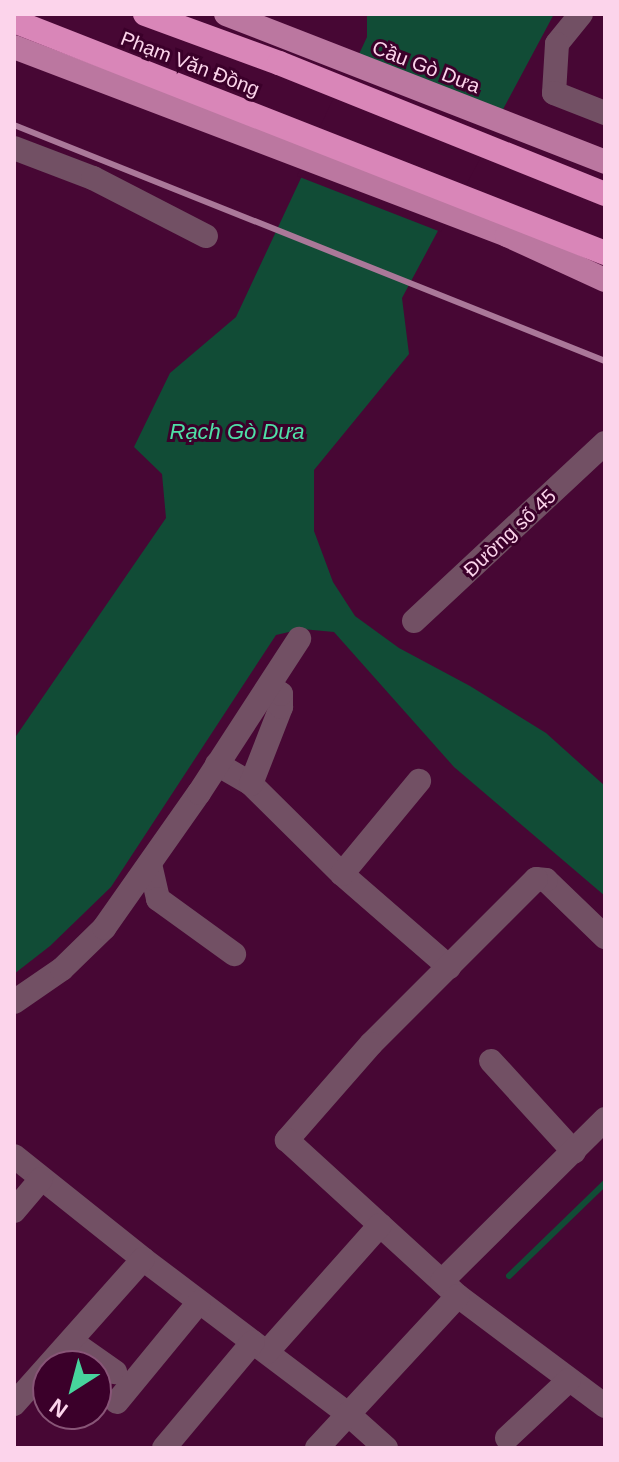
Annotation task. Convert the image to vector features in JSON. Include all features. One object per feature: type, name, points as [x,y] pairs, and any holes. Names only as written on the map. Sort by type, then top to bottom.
[{"type":"highway","name":"Phạm Văn Đồng","points":[[145,14],[279,63],[605,194]]},
{"type":"highway","name":"Phạm Văn Đồng","points":[[14,21],[256,127]]},
{"type":"highway","points":[[256,127],[511,225],[566,237],[605,253]]},
{"type":"main road","name":"Cầu Gò Dưa","points":[[226,14],[605,162]]},
{"type":"main road","points":[[14,47],[256,127]]},
{"type":"main road","points":[[511,225],[605,280]]},
{"type":"main road","points":[[566,237],[605,265]]},
{"type":"street","points":[[581,14],[557,44],[554,93],[605,113]]},
{"type":"street","points":[[14,148],[93,178],[206,236]]},
{"type":"street","name":"Đường số 45","points":[[414,621],[605,443]]},
{"type":"street","points":[[14,1002],[62,969],[104,928],[299,639]]},
{"type":"street","points":[[251,784],[282,700],[281,694],[270,686]]},
{"type":"street","points":[[217,764],[251,784],[342,874],[449,967]]},
{"type":"street","points":[[342,874],[419,781]]},
{"type":"street","points":[[150,864],[158,899],[234,954]]},
{"type":"street","points":[[605,937],[546,880],[536,879],[371,1044],[287,1140],[450,1289],[605,1406]]},
{"type":"street","points":[[491,1061],[574,1152]]},
{"type":"street","points":[[317,1448],[450,1289],[605,1119]]},
{"type":"street","points":[[14,1156],[143,1259],[348,1414],[386,1448]]},
{"type":"street","points":[[14,1211],[41,1179]]},
{"type":"street","points":[[164,1448],[380,1225]]},
{"type":"street","points":[[19,1387],[71,1341],[143,1259]]},
{"type":"street","points":[[117,1402],[199,1302]]},
{"type":"street","points":[[71,1341],[115,1372]]},
{"type":"street","points":[[507,1438],[569,1380]]},
{"type":"water","name":"Rạch Gò Dưa","points":[[367,14],[554,14],[402,298],[409,354],[314,470],[314,531],[333,582],[355,616],[399,648],[470,686],[546,733],[605,786],[605,896],[454,767],[334,632],[302,629],[276,635],[111,887],[50,946],[14,974],[14,739],[166,518],[162,474],[134,447],[170,373],[236,317],[367,37]]},
{"type":"pier","points":[[354,54],[505,112],[441,232],[297,176]]},
{"type":"waterway","points":[[509,1276],[605,1183]]},
{"type":"railway","points":[[14,125],[605,361]]}]
